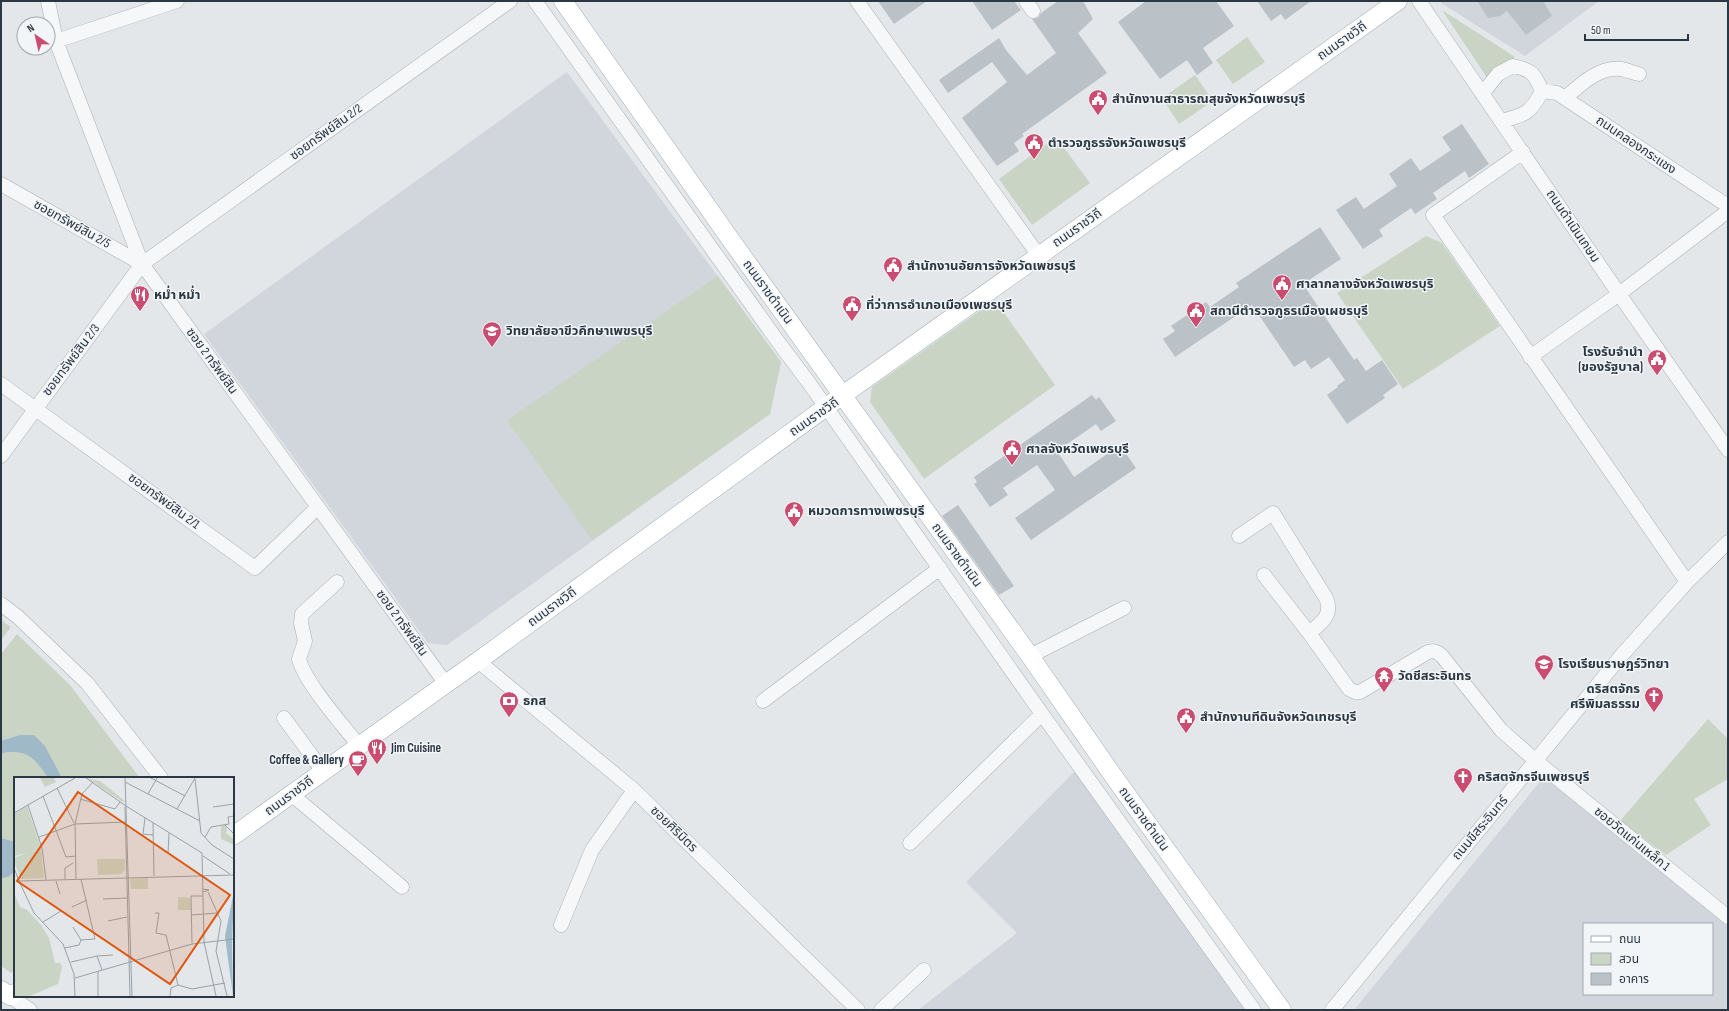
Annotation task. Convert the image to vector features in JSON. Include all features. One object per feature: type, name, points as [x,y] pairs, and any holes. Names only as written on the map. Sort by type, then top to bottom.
[{"type":"main road","name":"ถนนราชดำเนิน","points":[[563,1],[733,243],[1282,1010]]},
{"type":"main road","name":"ถนนราชวิถี","points":[[234,835],[478,661],[826,407],[1398,1]]},
{"type":"street","name":"ซอย 2 ทรัพย์สิน","points":[[48,1],[51,16]]},
{"type":"street","points":[[56,41],[177,1]]},
{"type":"street","name":"ซอยทรัพย์สิน 2/2","points":[[142,264],[510,1]]},
{"type":"street","points":[[535,1],[826,407],[1042,714],[1254,1010]]},
{"type":"street","points":[[857,1],[1039,256]]},
{"type":"street","name":"ถนนดำเนินเกษม","points":[[1419,1],[1619,294],[1728,450]]},
{"type":"street","name":"ซอย 2 ทรัพย์สิน","points":[[56,41],[142,264],[446,684]]},
{"type":"street","points":[[1482,94],[1498,74],[1513,66],[1528,69],[1536,78],[1542,90],[1535,105],[1521,116],[1501,121]]},
{"type":"street","points":[[1565,98],[1586,80],[1596,74],[1620,69],[1639,74]]},
{"type":"street","name":"ถนนคลองกระแชง","points":[[1542,90],[1557,92],[1728,206]]},
{"type":"street","points":[[1523,152],[1433,215],[1687,582]]},
{"type":"street","name":"ซอยทรัพย์สิน 2/5","points":[[1,184],[142,264]]},
{"type":"street","points":[[1530,357],[1619,294],[1728,211]]},
{"type":"street","points":[[716,254],[733,243]]},
{"type":"street","name":"ซอยทรัพย์สิน 2/3","points":[[1,456],[142,264]]},
{"type":"street","name":"ซอยทรัพย์สิน 2/1","points":[[1,384],[255,568],[318,507]]},
{"type":"street","points":[[1239,536],[1273,513],[1326,598],[1329,606],[1329,611],[1326,616],[1309,633],[1264,575]]},
{"type":"street","name":"ถนนขีสระอินทร์","points":[[1332,1010],[1621,656],[1687,582],[1728,542]]},
{"type":"street","points":[[931,555],[949,543]]},
{"type":"street","points":[[763,701],[940,568]]},
{"type":"street","points":[[337,582],[302,614],[301,623],[306,641],[299,659],[303,671],[359,746]]},
{"type":"street","points":[[1,604],[87,683],[160,777]]},
{"type":"street","points":[[1030,656],[1124,608]]},
{"type":"street","name":"ซอยวัดแก่นเหล็ก 1","points":[[1309,633],[1349,689],[1355,692],[1360,692],[1367,689],[1428,652],[1434,650],[1438,652],[1501,730],[1536,762],[1728,917]]},
{"type":"street","name":"ซอยศิริมิตร","points":[[478,661],[634,790],[858,1010]]},
{"type":"street","points":[[910,843],[1042,714]]},
{"type":"street","points":[[284,718],[322,772]]},
{"type":"street","points":[[1096,788],[1114,777]]},
{"type":"street","points":[[561,925],[592,850],[634,790]]},
{"type":"street","points":[[291,794],[402,887]]},
{"type":"street","points":[[1217,958],[1236,945]]},
{"type":"street","points":[[881,1010],[924,970]]},
{"type":"street","points":[[9,993],[30,1010]]},
{"type":"shaded area","points":[[1441,1],[1599,1],[1525,56],[1441,3]]},
{"type":"shaded area","name":"วิทยาลัยอาขีวคึกษาเพขรบุรี","points":[[567,72],[781,362],[770,414],[447,645],[428,643],[204,334]]},
{"type":"shaded area","points":[[1075,771],[1247,1010],[918,1010],[1017,933],[966,882]]},
{"type":"shaded area","points":[[1547,773],[1728,924],[1728,1010],[1354,1010]]},
{"type":"green space","points":[[1442,10],[1515,57],[1488,79]]},
{"type":"green space","points":[[1247,37],[1265,62],[1233,84],[1216,60]]},
{"type":"green space","points":[[1195,75],[1213,101],[1179,124],[1162,98]]},
{"type":"green space","points":[[1056,137],[1090,183],[1032,225],[999,179]]},
{"type":"green space","points":[[1426,236],[1442,243],[1500,326],[1403,389],[1337,293]]},
{"type":"green space","points":[[718,276],[781,362],[770,414],[592,540],[507,420]]},
{"type":"green space","points":[[995,300],[1055,385],[924,479],[870,402],[872,387]]},
{"type":"green space","points":[[1,620],[11,627],[1,640]]},
{"type":"green space","points":[[17,634],[70,685],[139,777],[14,777],[14,971],[11,973],[1,966],[1,654]]},
{"type":"green space","points":[[1708,719],[1728,739],[1728,779],[1694,799],[1711,825],[1666,855],[1620,821]]},
{"type":"water","points":[[20,735],[34,735],[45,746],[61,777],[47,777],[34,760],[26,754],[6,752],[1,754],[1,741]]},
{"type":"water","points":[[1,838],[14,842],[14,872],[8,877],[1,878]]},
{"type":"building","points":[[878,1],[927,1],[894,24]]},
{"type":"building","points":[[972,1],[1014,1],[1021,10],[992,30]]},
{"type":"building","points":[[1058,1],[1083,1],[1093,19],[1078,33],[1107,73],[1022,134],[1024,136],[1014,143],[1019,151],[997,166],[962,118],[1007,82],[992,62],[948,93],[939,80],[999,38],[1006,50],[1027,75],[1056,53],[1032,19],[1038,18],[1041,13]]},
{"type":"building","points":[[1146,1],[1216,1],[1234,26],[1203,48],[1213,63],[1197,75],[1187,60],[1160,79],[1118,22]]},
{"type":"building","points":[[1257,1],[1311,1],[1285,20],[1281,14],[1271,21]]},
{"type":"building","points":[[1477,1],[1543,1],[1552,16],[1526,35],[1507,11],[1500,16],[1488,18]]},
{"type":"building","name":"ศาลากลางจังหวัดเพชรบุริ","points":[[1462,124],[1489,164],[1469,178],[1465,171],[1433,193],[1437,199],[1415,214],[1411,208],[1379,230],[1383,236],[1363,249],[1336,210],[1356,197],[1364,209],[1397,186],[1389,174],[1411,158],[1420,171],[1451,150],[1442,137]]},
{"type":"building","points":[[1320,227],[1341,259],[1303,284],[1354,360],[1357,358],[1366,371],[1382,360],[1398,384],[1383,395],[1385,398],[1347,424],[1327,395],[1345,380],[1329,357],[1311,369],[1305,360],[1294,367],[1252,305],[1175,357],[1163,339],[1175,331],[1171,326],[1206,302],[1210,307],[1239,287],[1236,283]]},
{"type":"building","name":"ศาลจังหวัดเพชรบุรี","points":[[1092,395],[1096,400],[1099,397],[1116,421],[1101,431],[1096,424],[1057,451],[1074,477],[1120,445],[1136,468],[1031,540],[1015,518],[1055,490],[1037,465],[1003,488],[1008,495],[990,507],[974,484],[977,482],[974,477]]},
{"type":"building","points":[[958,505],[1014,586],[999,595],[942,516]]},
{"type":"place","name":"สำนักงานสาธารณสุขจังหวัดเพชรบุรี","points":[[1098,116]]},
{"type":"place","name":"ตำรวจภูธรจังหวัดเพชรบุรี","points":[[1034,160]]},
{"type":"place","name":"สำนักงานอัยการจังหวัดเพชรบุรี","points":[[893,283]]},
{"type":"place","name":"ศาลากลางจังหวัดเพชรบุริ","points":[[1282,301]]},
{"type":"place","name":"หม่ำ หม่ำ","points":[[140,312]]},
{"type":"place","name":"ที่ว่าการอำเภอเมืองเพชรบุรี","points":[[852,322]]},
{"type":"place","name":"สถานีตำรวจภูธรเมืองเผชรบุรี","points":[[1196,328]]},
{"type":"place","name":"วิทยาลัยอาขีวคึกษาเพขรบุรี","points":[[492,348]]},
{"type":"place","name":"โรงรับจำนำ (ของรัฐบาล)","points":[[1657,376]]},
{"type":"place","name":"ศาลจังหวัดเพชรบุรี","points":[[1012,466]]},
{"type":"place","name":"หมวดการทางเพชรบุรี","points":[[794,528]]},
{"type":"place","name":"โรงเรียนราษฎร์วิทยา","points":[[1544,681]]},
{"type":"place","name":"วัดชีสระอินทร","points":[[1384,693]]},
{"type":"place","name":"ดริสตจักร ศรีพิมลธรรม","points":[[1654,713]]},
{"type":"place","name":"ธกส","points":[[509,718]]},
{"type":"place","name":"สำนักงานทีดินจังหวัดเทชรบุรี","points":[[1186,734]]},
{"type":"place","name":"Jim Cuisine","points":[[377,765]]},
{"type":"place","name":"Coffee & Gallery","points":[[358,777]]},
{"type":"place","name":"คริสตจักรจีนเพชรบุรี","points":[[1463,794]]}]
